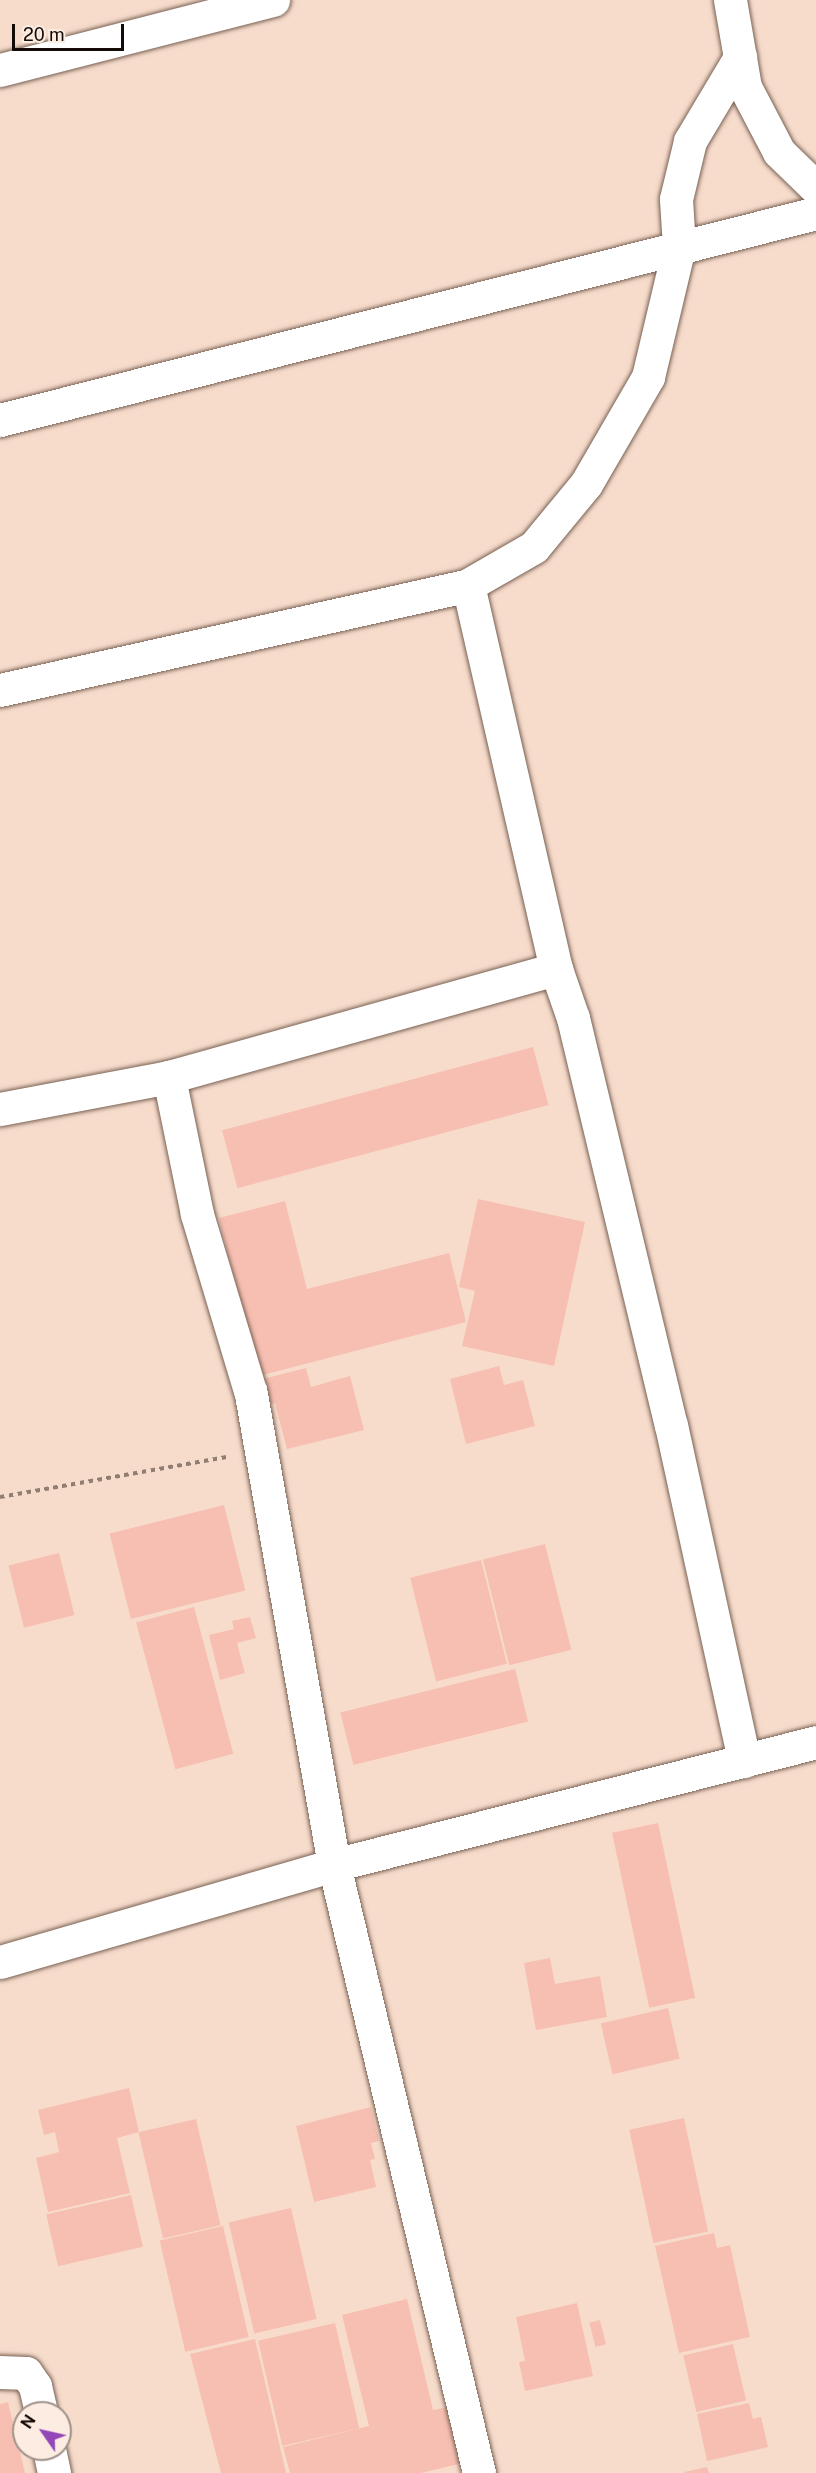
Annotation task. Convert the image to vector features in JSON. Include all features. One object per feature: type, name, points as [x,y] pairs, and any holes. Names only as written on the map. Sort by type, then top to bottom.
[{"type":"street","points":[[0,70],[273,0]]},
{"type":"street","points":[[730,0],[746,87],[779,152],[816,188]]},
{"type":"street","points":[[0,690],[468,585],[534,547],[586,484],[648,377],[679,248],[676,199],[690,141],[740,57]]},
{"type":"street","points":[[0,420],[816,213]]},
{"type":"street","points":[[468,585],[556,969],[573,1018],[669,1413],[744,1761]]},
{"type":"street","points":[[0,1109],[169,1077],[556,969]]},
{"type":"street","points":[[169,1077],[197,1214],[250,1391],[334,1865],[479,2473]]},
{"type":"street","points":[[0,1962],[334,1865],[816,1742]]},
{"type":"street","points":[[0,2372],[13,2369],[26,2373],[35,2386],[38,2401]]},
{"type":"path","points":[[0,1497],[261,1450]]},
{"type":"building","points":[[533,1047],[549,1105],[238,1188],[222,1130]]},
{"type":"building","points":[[478,1199],[585,1222],[554,1366],[462,1346],[475,1291],[459,1287]]},
{"type":"building","points":[[285,1201],[307,1289],[449,1253],[466,1322],[259,1376],[219,1218]]},
{"type":"building","points":[[499,1366],[504,1385],[523,1380],[535,1426],[466,1444],[450,1379]]},
{"type":"building","points":[[306,1368],[311,1387],[350,1376],[364,1430],[287,1449],[275,1403],[265,1406],[259,1380]]},
{"type":"building","points":[[224,1505],[245,1590],[131,1619],[110,1534]]},
{"type":"building","points":[[545,1544],[571,1650],[509,1665],[483,1559]]},
{"type":"building","points":[[59,1553],[74,1615],[24,1628],[9,1566]]},
{"type":"building","points":[[481,1560],[507,1664],[436,1681],[410,1578]]},
{"type":"building","points":[[194,1607],[233,1754],[175,1769],[136,1623]]},
{"type":"building","points":[[250,1617],[256,1638],[237,1643],[245,1673],[220,1680],[209,1635],[234,1629],[232,1621]]},
{"type":"building","points":[[515,1669],[528,1721],[353,1765],[340,1713]]},
{"type":"building","points":[[658,1823],[695,1998],[649,2008],[612,1833]]},
{"type":"building","points":[[550,1958],[555,1984],[600,1976],[607,2017],[536,2030],[524,1963]]},
{"type":"building","points":[[668,2008],[680,2059],[612,2074],[601,2024]]},
{"type":"building","points":[[129,2088],[139,2132],[117,2138],[130,2193],[48,2212],[36,2158],[59,2152],[55,2132],[44,2135],[38,2110]]},
{"type":"building","points":[[371,2107],[379,2141],[371,2143],[375,2159],[370,2160],[376,2187],[314,2202],[296,2126]]},
{"type":"building","points":[[684,2118],[708,2231],[653,2243],[629,2130]]},
{"type":"building","points":[[196,2119],[221,2225],[163,2238],[139,2132]]},
{"type":"building","points":[[131,2195],[143,2247],[58,2266],[46,2215]]},
{"type":"building","points":[[291,2208],[317,2319],[254,2333],[229,2222]]},
{"type":"building","points":[[223,2226],[249,2337],[185,2352],[160,2241]]},
{"type":"building","points":[[714,2233],[717,2248],[730,2245],[750,2337],[679,2353],[655,2246]]},
{"type":"building","points":[[407,2299],[433,2410],[449,2407],[463,2463],[421,2473],[290,2473],[283,2447],[369,2426],[342,2315]]},
{"type":"building","points":[[577,2303],[593,2376],[525,2391],[519,2362],[525,2361],[516,2317]]},
{"type":"building","points":[[600,2320],[606,2344],[595,2347],[589,2323]]},
{"type":"building","points":[[335,2323],[359,2428],[282,2446],[258,2341]]},
{"type":"building","points":[[255,2339],[286,2473],[221,2473],[190,2354]]},
{"type":"building","points":[[733,2344],[746,2401],[696,2412],[683,2355]]},
{"type":"building","points":[[8,2402],[12,2419],[12,2461],[22,2461],[25,2473],[0,2473],[0,2404]]},
{"type":"building","points":[[749,2403],[753,2419],[761,2417],[768,2447],[707,2461],[697,2414]]},
{"type":"building","points":[[707,2467],[709,2473],[684,2472]]}]
